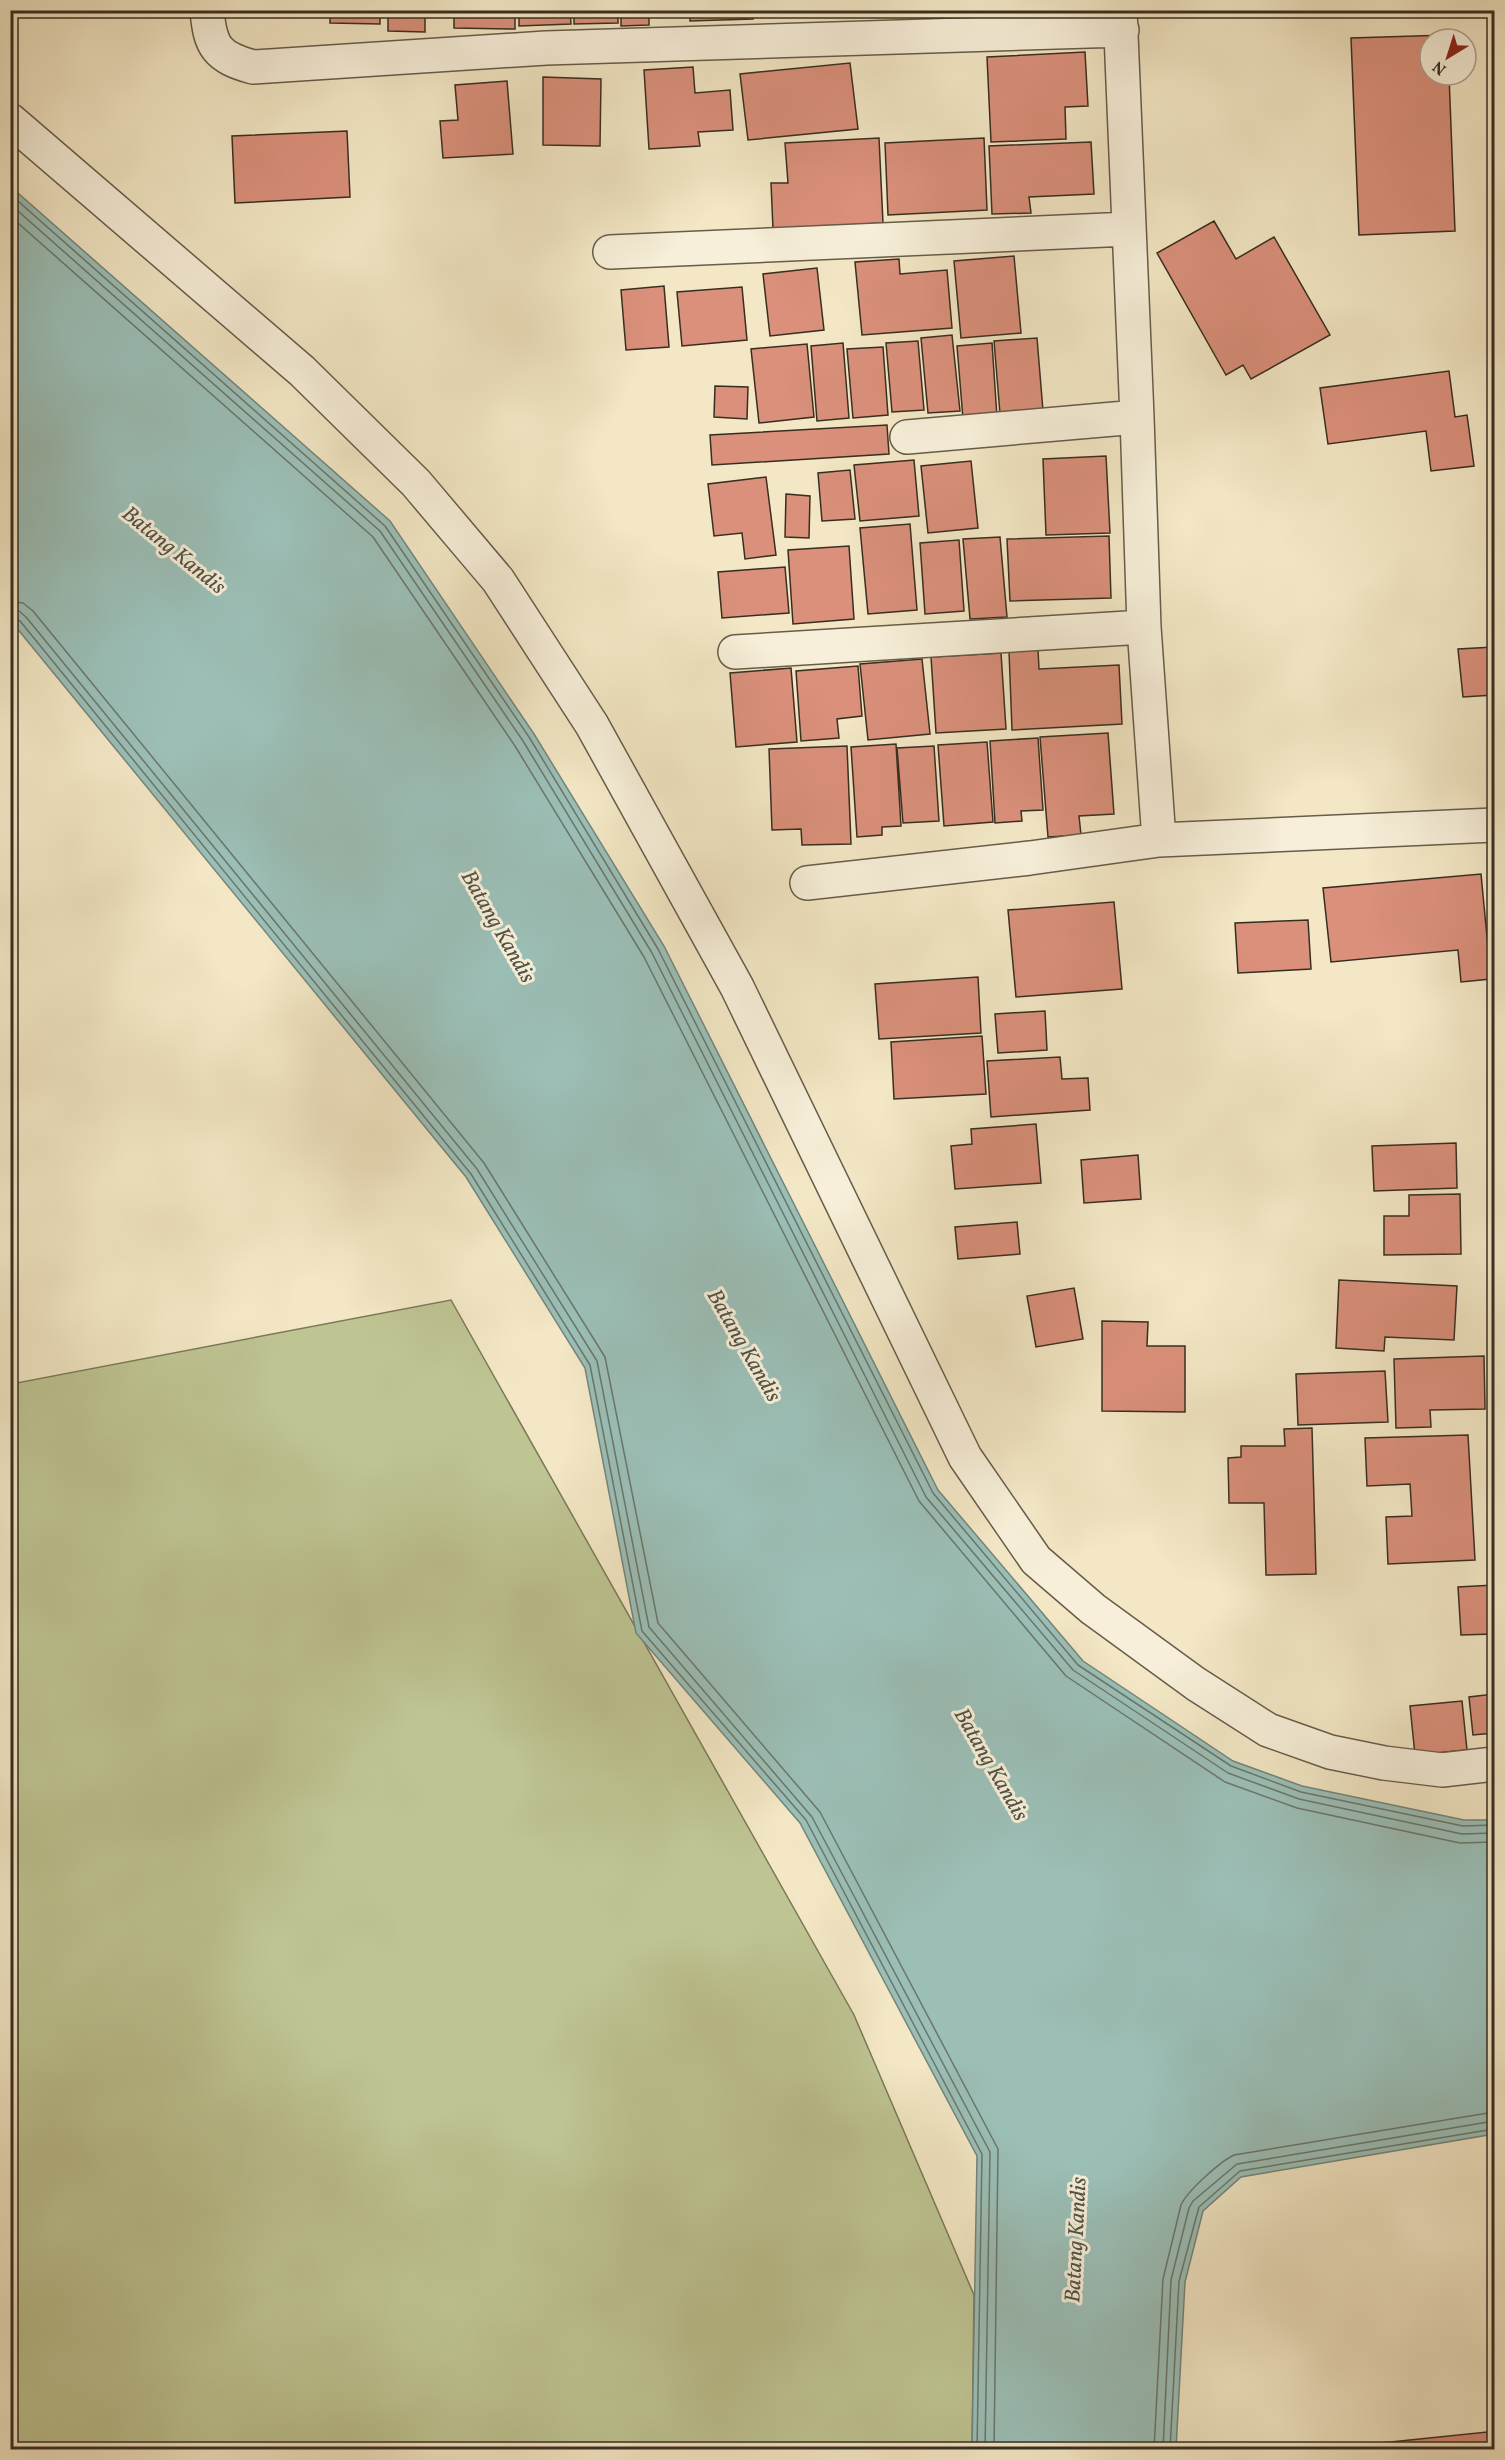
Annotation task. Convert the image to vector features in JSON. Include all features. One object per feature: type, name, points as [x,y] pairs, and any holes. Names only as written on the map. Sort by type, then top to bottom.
[{"type":"street","points":[[207,10],[208,25],[215,47],[230,60],[253,67],[546,48],[1121,20],[1144,627],[1159,840]]},
{"type":"street","points":[[10,120],[302,371],[416,483],[498,580],[592,724],[737,987],[965,1457],[1036,1560],[1093,1609],[1196,1684],[1268,1730],[1330,1752],[1384,1763],[1442,1770],[1494,1764]]},
{"type":"street","points":[[610,252],[1129,229]]},
{"type":"street","points":[[907,437],[1137,417]]},
{"type":"street","points":[[735,652],[1144,627]]},
{"type":"street","points":[[807,884],[1159,840],[1494,825]]},
{"type":"green space","points":[[451,1300],[854,2015],[974,2295],[972,2449],[11,2450],[11,1384]]},
{"type":"water","name":"Batang Kandis","points":[[10,186],[390,521],[534,734],[664,946],[938,1490],[1083,1661],[1233,1761],[1302,1786],[1464,1820],[1494,1820],[1494,2134],[1241,2177],[1203,2211],[1185,2282],[1176,2449],[972,2449],[977,2156],[800,1823],[636,1633],[585,1368],[466,1177],[11,621]]},
{"type":"building","points":[[330,10],[380,10],[380,24],[330,23]]},
{"type":"building","points":[[388,10],[425,10],[425,32],[388,31]]},
{"type":"building","points":[[454,10],[515,10],[515,29],[454,28]]},
{"type":"building","points":[[519,10],[570,10],[571,24],[519,26]]},
{"type":"building","points":[[574,10],[618,10],[618,23],[574,24]]},
{"type":"building","points":[[621,10],[649,10],[649,25],[621,26]]},
{"type":"building","points":[[690,10],[753,10],[753,19],[690,21]]},
{"type":"building","points":[[765,10],[881,10],[882,13],[765,16]]},
{"type":"building","points":[[1418,36],[1418,87],[1449,87],[1455,231],[1359,235],[1351,38]]},
{"type":"building","points":[[1085,52],[1088,106],[1065,107],[1066,139],[991,142],[987,57]]},
{"type":"building","points":[[850,63],[858,129],[748,140],[740,74]]},
{"type":"building","points":[[693,67],[695,93],[730,90],[733,130],[698,132],[700,146],[649,149],[644,70]]},
{"type":"building","points":[[543,77],[601,79],[600,146],[543,145]]},
{"type":"building","points":[[507,81],[513,154],[443,158],[440,121],[458,120],[455,85]]},
{"type":"building","points":[[347,131],[350,197],[235,203],[232,136]]},
{"type":"building","points":[[879,138],[883,223],[773,229],[771,183],[788,183],[785,143]]},
{"type":"building","points":[[984,138],[987,210],[888,215],[885,143]]},
{"type":"building","points":[[1091,142],[1094,194],[1029,197],[1031,213],[992,214],[989,146]]},
{"type":"building","points":[[1214,221],[1236,259],[1274,237],[1330,335],[1251,379],[1243,365],[1226,375],[1157,253]]},
{"type":"building","points":[[1014,256],[1021,333],[961,338],[954,261]]},
{"type":"building","points":[[899,259],[900,274],[947,270],[952,328],[862,335],[855,262]]},
{"type":"building","points":[[817,268],[824,330],[770,336],[763,274]]},
{"type":"building","points":[[664,286],[669,347],[626,350],[621,290]]},
{"type":"building","points":[[742,287],[747,340],[682,346],[677,292]]},
{"type":"building","points":[[952,335],[960,411],[928,413],[921,338]]},
{"type":"building","points":[[1037,338],[1043,411],[1000,414],[994,341]]},
{"type":"building","points":[[918,341],[924,410],[892,412],[886,343]]},
{"type":"building","points":[[843,343],[849,418],[817,421],[811,346]]},
{"type":"building","points":[[992,343],[997,417],[963,419],[957,346]]},
{"type":"building","points":[[807,344],[814,417],[759,423],[751,349]]},
{"type":"building","points":[[883,347],[888,415],[853,418],[847,349]]},
{"type":"building","points":[[1449,371],[1455,417],[1467,415],[1474,466],[1431,471],[1426,431],[1328,444],[1320,388]]},
{"type":"building","points":[[715,386],[748,387],[747,419],[714,417]]},
{"type":"building","points":[[887,425],[889,454],[712,465],[710,435]]},
{"type":"building","points":[[1106,456],[1110,533],[1046,535],[1043,459]]},
{"type":"building","points":[[914,460],[919,516],[860,521],[854,465]]},
{"type":"building","points":[[971,461],[978,528],[928,533],[921,466]]},
{"type":"building","points":[[850,470],[855,519],[822,521],[818,473]]},
{"type":"building","points":[[766,477],[776,555],[745,559],[742,533],[714,536],[708,484]]},
{"type":"building","points":[[786,494],[810,496],[809,538],[785,537]]},
{"type":"building","points":[[910,524],[917,610],[868,614],[860,528]]},
{"type":"building","points":[[1109,536],[1111,598],[1010,601],[1007,539]]},
{"type":"building","points":[[1000,537],[1007,617],[970,619],[963,539]]},
{"type":"building","points":[[959,540],[964,611],[925,614],[920,543]]},
{"type":"building","points":[[849,546],[854,619],[793,624],[788,550]]},
{"type":"building","points":[[785,567],[789,613],[722,618],[718,572]]},
{"type":"building","points":[[1494,647],[1494,695],[1463,697],[1458,649]]},
{"type":"building","points":[[1038,649],[1039,669],[1119,665],[1122,724],[1012,730],[1009,651]]},
{"type":"building","points":[[1001,653],[1006,729],[936,733],[931,657]]},
{"type":"building","points":[[922,659],[930,734],[868,740],[860,664]]},
{"type":"building","points":[[858,666],[862,716],[837,719],[839,738],[801,741],[796,671]]},
{"type":"building","points":[[791,668],[797,742],[736,747],[730,673]]},
{"type":"building","points":[[1108,733],[1114,814],[1079,816],[1081,835],[1048,837],[1040,737]]},
{"type":"building","points":[[1038,738],[1043,810],[1021,811],[1022,821],[995,823],[990,741]]},
{"type":"building","points":[[987,742],[993,822],[944,826],[938,745]]},
{"type":"building","points":[[896,744],[901,826],[882,827],[882,835],[857,837],[851,747]]},
{"type":"building","points":[[847,746],[851,844],[802,845],[801,829],[772,830],[769,749]]},
{"type":"building","points":[[934,746],[939,821],[903,823],[897,748]]},
{"type":"building","points":[[1481,874],[1491,979],[1461,982],[1458,950],[1331,962],[1323,888]]},
{"type":"building","points":[[1114,902],[1122,989],[1016,997],[1008,910]]},
{"type":"building","points":[[1308,920],[1311,969],[1238,973],[1235,923]]},
{"type":"building","points":[[978,977],[981,1033],[879,1039],[875,984]]},
{"type":"building","points":[[1045,1011],[1047,1050],[998,1053],[995,1014]]},
{"type":"building","points":[[982,1036],[986,1094],[894,1099],[891,1042]]},
{"type":"building","points":[[1060,1057],[1062,1079],[1088,1078],[1090,1110],[991,1117],[987,1061]]},
{"type":"building","points":[[1036,1124],[1041,1183],[955,1189],[951,1146],[972,1144],[971,1129]]},
{"type":"building","points":[[1456,1143],[1457,1188],[1374,1191],[1372,1146]]},
{"type":"building","points":[[1138,1155],[1141,1199],[1084,1203],[1081,1160]]},
{"type":"building","points":[[1460,1194],[1461,1254],[1384,1255],[1384,1216],[1409,1216],[1409,1195]]},
{"type":"building","points":[[1017,1222],[1020,1254],[958,1259],[955,1227]]},
{"type":"building","points":[[1339,1280],[1457,1286],[1454,1340],[1385,1337],[1384,1351],[1336,1348]]},
{"type":"building","points":[[1074,1288],[1083,1339],[1036,1347],[1027,1296]]},
{"type":"building","points":[[1102,1321],[1148,1322],[1147,1346],[1185,1346],[1185,1412],[1102,1411]]},
{"type":"building","points":[[1484,1356],[1485,1409],[1430,1410],[1431,1427],[1396,1428],[1394,1359]]},
{"type":"building","points":[[1385,1371],[1388,1422],[1298,1425],[1296,1374]]},
{"type":"building","points":[[1312,1428],[1316,1574],[1266,1575],[1264,1503],[1229,1503],[1228,1458],[1241,1457],[1241,1446],[1285,1446],[1284,1429]]},
{"type":"building","points":[[1468,1435],[1475,1560],[1388,1564],[1386,1517],[1412,1516],[1410,1484],[1367,1486],[1365,1438]]},
{"type":"building","points":[[1494,1585],[1494,1634],[1461,1635],[1458,1587]]},
{"type":"building","points":[[1494,1694],[1494,1733],[1473,1735],[1469,1697]]},
{"type":"building","points":[[1462,1701],[1467,1750],[1415,1755],[1410,1706]]},
{"type":"building","points":[[1487,2432],[1489,2450],[1352,2450],[1352,2446]]}]
